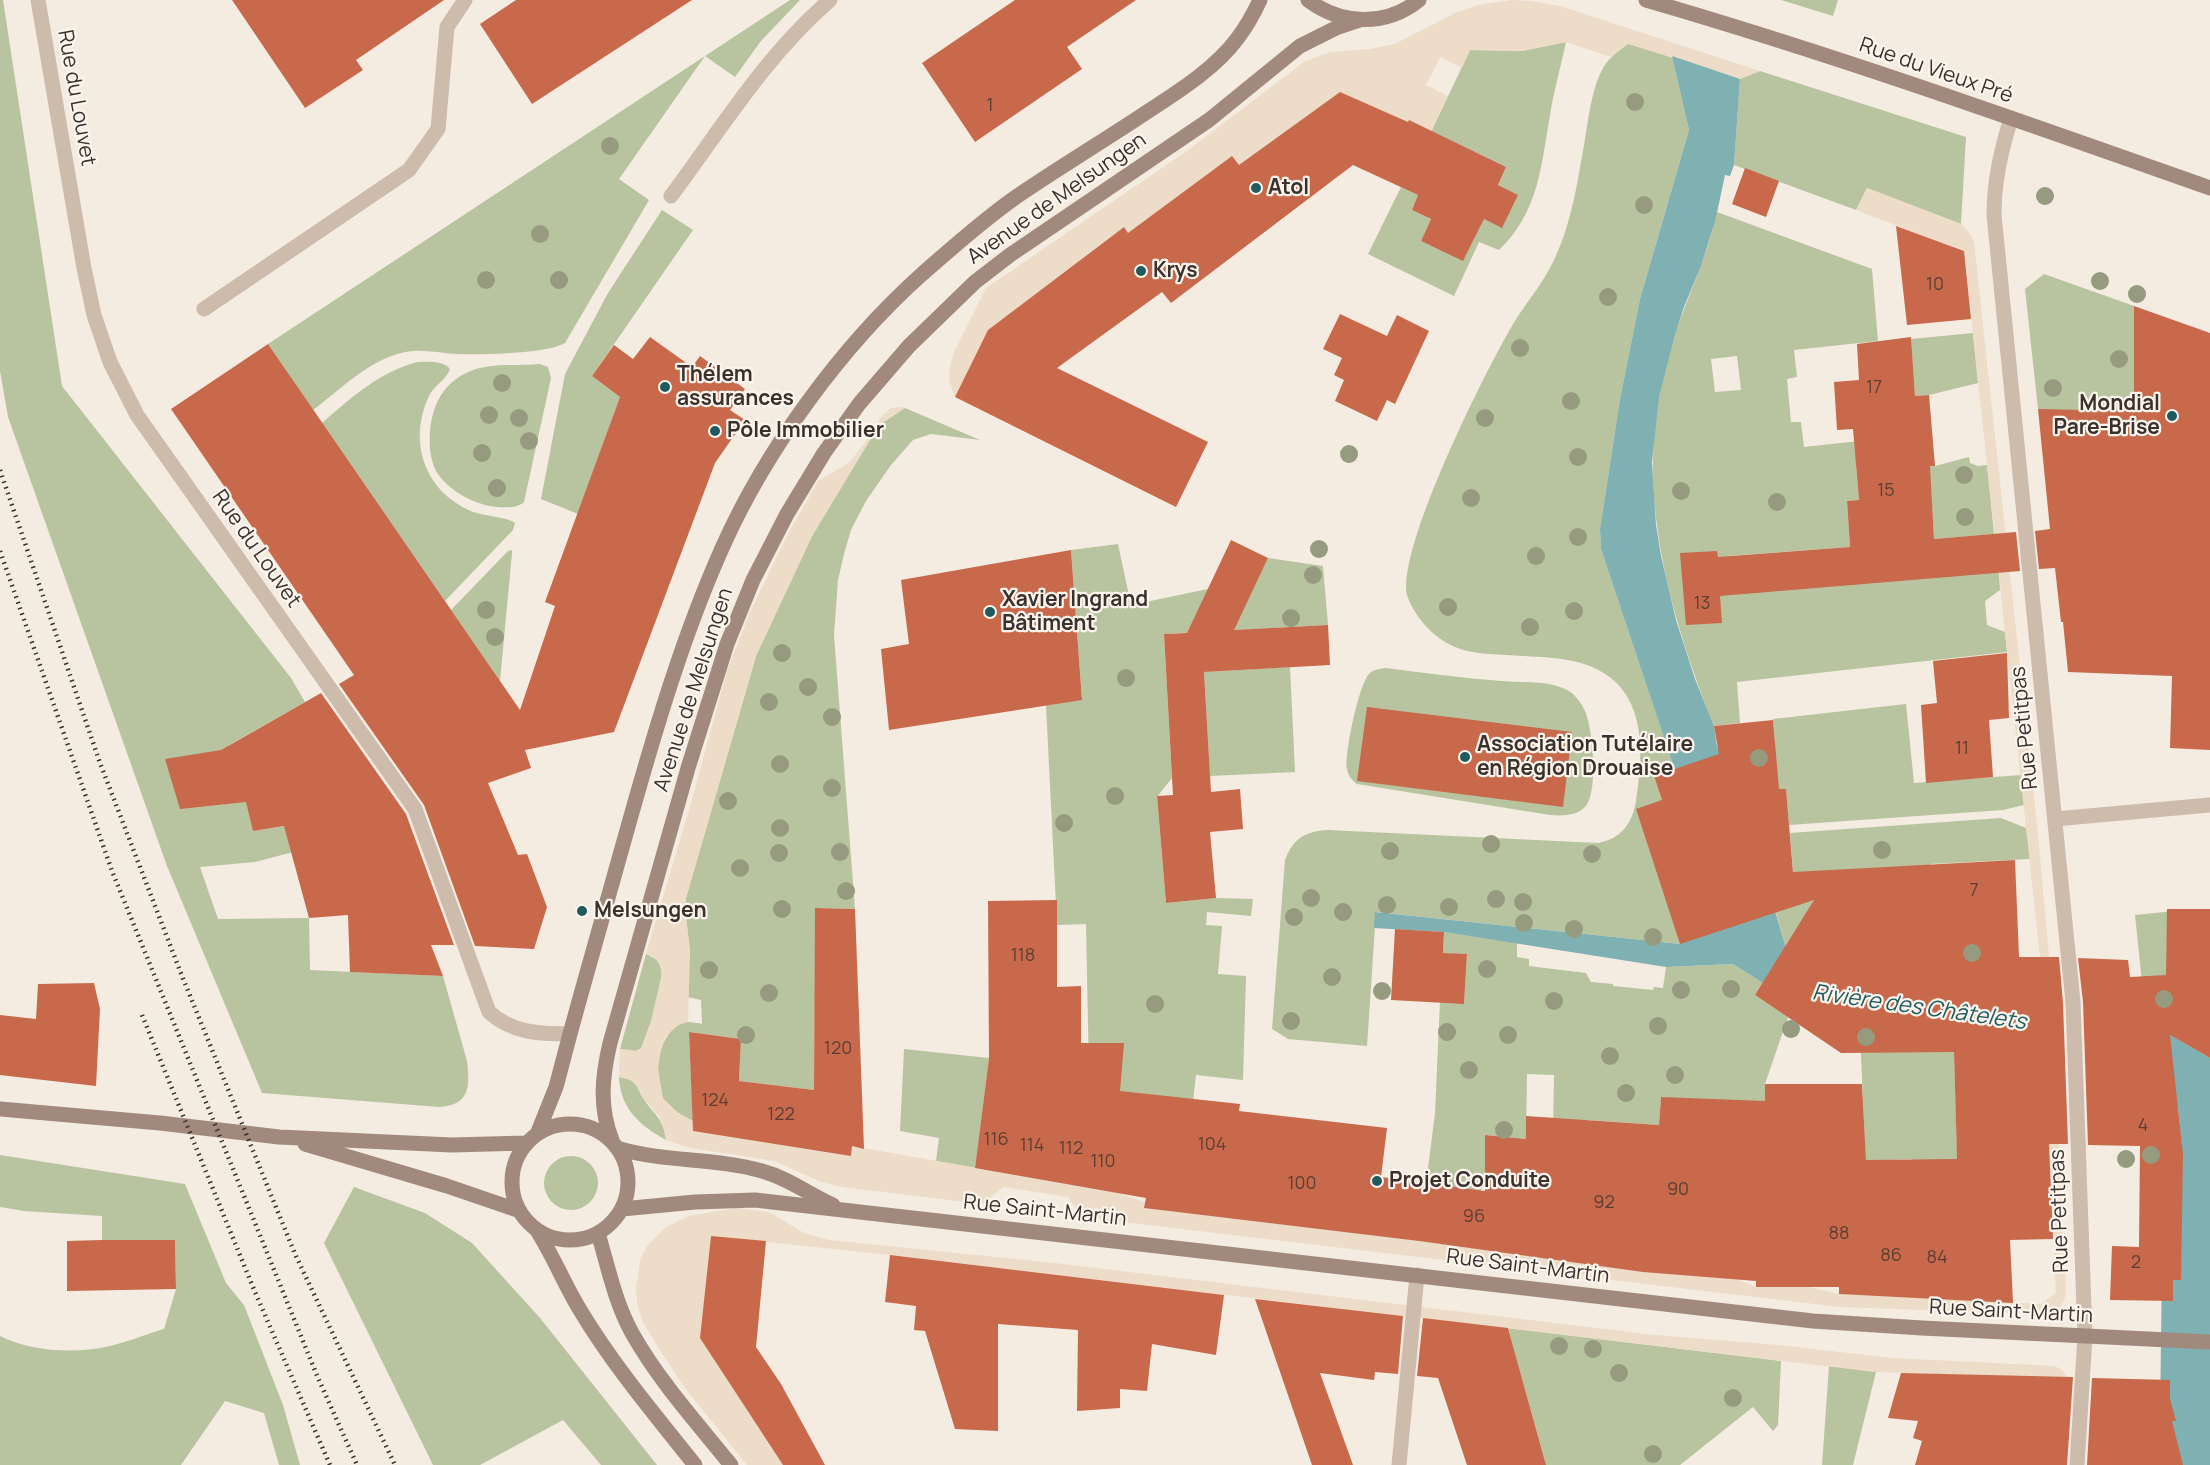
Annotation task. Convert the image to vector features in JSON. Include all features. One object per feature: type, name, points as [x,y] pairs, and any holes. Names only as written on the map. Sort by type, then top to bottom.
[{"type":"main road","name":"Avenue de Melsungen","points":[[538,1132],[556,1087],[646,765],[693,618],[725,543],[755,485],[781,443],[843,357],[874,321],[918,278],[1014,198],[1160,103],[1215,62],[1239,37],[1260,0]]},
{"type":"main road","points":[[1308,0],[1333,14],[1360,20],[1372,20],[1395,14],[1419,0]]},
{"type":"main road","name":"Rue du Vieux Pré","points":[[1654,2],[1765,35],[2210,188]]},
{"type":"main road","name":"Avenue de Melsungen","points":[[616,1144],[603,1110],[604,1067],[688,768],[726,644],[758,570],[786,514],[824,453],[859,404],[909,345],[975,282],[1010,255],[1209,120],[1300,46],[1336,28],[1360,20]]},
{"type":"main road","points":[[0,1109],[160,1123],[279,1137],[452,1145],[526,1143]]},
{"type":"main road","points":[[536,1229],[557,1239],[585,1239],[598,1233],[615,1219],[622,1209],[629,1186],[625,1160],[616,1144],[594,1128],[582,1124],[554,1125],[538,1132],[516,1157],[512,1173],[512,1190],[520,1211],[536,1229],[549,1250],[578,1308],[608,1354],[695,1465]]},
{"type":"main road","points":[[279,1137],[447,1186],[520,1211]]},
{"type":"main road","name":"Rue Saint-Martin","points":[[616,1144],[648,1156],[762,1171],[797,1184],[817,1197],[844,1209]]},
{"type":"main road","name":"Rue Saint-Martin","points":[[622,1209],[732,1199],[844,1209],[1813,1321],[2210,1342]]},
{"type":"main road","points":[[598,1233],[616,1295],[632,1332],[666,1384],[731,1465]]},
{"type":"street","name":"Rue du Louvet","points":[[38,0],[94,315],[110,362],[137,415],[415,809],[489,1012],[501,1023],[523,1032],[570,1034]]},
{"type":"street","points":[[204,309],[408,170],[438,129],[447,27],[465,0]]},
{"type":"street","points":[[671,196],[759,75],[803,25],[830,0]]},
{"type":"street","name":"Rue Petitpas","points":[[2010,118],[1997,170],[1994,215],[2073,1002],[2085,1336],[2078,1465]]},
{"type":"street","points":[[2055,819],[2210,805]]},
{"type":"street","points":[[1399,1465],[1417,1275]]},
{"type":"green space","points":[[0,0],[3,0],[62,386],[291,678],[305,702],[229,745],[250,782],[253,831],[305,823],[320,845],[255,862],[200,867],[218,919],[309,918],[310,970],[443,976],[467,1061],[468,1086],[466,1093],[457,1103],[439,1107],[262,1093],[167,866],[8,417],[0,371]]},
{"type":"green space","points":[[790,0],[800,0],[761,41],[735,77],[705,56]]},
{"type":"green space","points":[[1781,0],[1838,0],[1833,16]]},
{"type":"green space","points":[[1566,42],[1536,187],[1523,220],[1499,250],[1479,242],[1454,296],[1368,254],[1401,187],[1418,195],[1412,210],[1431,219],[1421,241],[1463,260],[1474,239],[1478,216],[1502,227],[1517,195],[1498,185],[1506,167],[1475,152],[1468,166],[1431,132],[1470,50],[1522,51]]},
{"type":"green space","points":[[1628,43],[1672,56],[1689,130],[1640,299],[1620,399],[1600,529],[1601,549],[1675,769],[1654,776],[1662,800],[1680,944],[1376,912],[1367,1046],[1288,1039],[1272,1029],[1285,860],[1296,842],[1306,834],[1328,830],[1598,843],[1619,834],[1632,817],[1639,780],[1640,738],[1636,718],[1629,701],[1618,685],[1602,672],[1574,661],[1479,653],[1453,646],[1432,632],[1416,613],[1408,598],[1407,576],[1414,543],[1428,503],[1466,416],[1502,343],[1546,276],[1560,246],[1574,201],[1597,82],[1607,62]]},
{"type":"green space","points":[[705,56],[619,179],[649,200],[565,343],[544,350],[512,353],[467,354],[422,351],[401,353],[366,369],[313,410],[268,344]]},
{"type":"green space","points":[[1760,71],[1966,137],[1961,224],[1867,188],[1856,210],[1734,165],[1740,79]]},
{"type":"green space","points":[[662,210],[693,230],[592,376],[620,397],[578,514],[541,499],[565,374],[608,293]]},
{"type":"green space","points":[[1717,212],[1872,269],[1878,341],[1794,350],[1797,377],[1787,379],[1791,422],[1801,422],[1804,447],[1878,439],[1856,465],[1859,500],[1847,501],[1850,547],[1728,556],[1999,573],[2000,590],[1985,601],[1987,625],[2005,632],[2007,652],[1737,682],[1740,723],[1714,726],[1682,638],[1670,593],[1660,548],[1653,456],[1657,409],[1666,363]],"holes":[[[1737,356],[1741,390],[1715,392],[1711,359]]]},
{"type":"green space","points":[[2044,274],[2134,306],[2134,498],[2038,409],[2025,289]]},
{"type":"green space","points":[[1973,333],[1978,383],[1929,395],[1915,396],[1911,339]]},
{"type":"green space","points":[[417,362],[439,363],[450,369],[430,394],[423,411],[420,446],[431,477],[442,491],[471,511],[515,523],[513,530],[445,601],[322,423],[378,379]]},
{"type":"green space","points":[[540,364],[548,367],[551,378],[524,502],[515,507],[489,506],[455,491],[436,471],[430,446],[434,410],[443,392],[457,379],[476,369],[500,365]]},
{"type":"green space","points":[[905,408],[980,440],[931,434],[913,440],[891,465],[866,501],[851,530],[844,554],[838,580],[834,635],[855,909],[816,908],[814,1090],[739,1081],[741,1039],[689,1032],[693,1121],[672,1109],[663,1098],[658,1078],[658,1066],[664,1042],[670,1033],[678,1026],[688,1022],[702,1024],[701,1000],[687,997],[690,951],[685,909],[686,898],[756,656],[812,536],[879,425]]},
{"type":"green space","points":[[1969,457],[1970,463],[1978,466],[1987,465],[1994,534],[1934,539],[1931,490],[1911,467],[1935,466]]},
{"type":"green space","points":[[1118,544],[1131,605],[1208,589],[1251,593],[1268,558],[1323,566],[1328,625],[1164,634],[1172,778],[1157,797],[1166,903],[1216,898],[1253,899],[1251,916],[1207,912],[1206,925],[1222,926],[1218,974],[1246,976],[1243,1080],[1196,1075],[1188,1147],[1089,1074],[1086,924],[1057,925],[1046,705],[1082,699],[1071,550]]},
{"type":"green space","points":[[512,550],[500,681],[451,610],[508,551]]},
{"type":"green space","points":[[1290,667],[1295,772],[1210,776],[1204,672]]},
{"type":"green space","points":[[1386,668],[1487,680],[1542,683],[1558,686],[1571,692],[1584,709],[1592,744],[1592,788],[1585,807],[1573,814],[1550,815],[1357,784],[1348,774],[1347,761],[1357,705],[1369,674]]},
{"type":"green space","points":[[1906,704],[1914,783],[2021,775],[2024,805],[2003,810],[1789,825],[1786,789],[1755,791],[1729,772],[1717,746],[1775,742],[1773,719]]},
{"type":"green space","points":[[2001,818],[2026,828],[2030,859],[1930,864],[1933,923],[1789,958],[1772,899],[1794,882],[1790,833]]},
{"type":"green space","points":[[2194,909],[2195,954],[2146,1021],[2135,915]]},
{"type":"green space","points":[[1444,932],[1517,943],[1517,957],[1529,959],[1529,966],[1586,973],[1591,982],[1613,984],[1613,986],[1653,990],[1654,987],[1663,988],[1666,967],[1733,964],[1763,983],[1755,995],[1788,1017],[1765,1084],[1765,1109],[1661,1097],[1659,1125],[1587,1120],[1586,1193],[1552,1183],[1554,1075],[1527,1074],[1526,1139],[1485,1135],[1485,1183],[1480,1192],[1426,1184],[1435,1113],[1440,1002],[1464,1003],[1467,955],[1443,953]]},
{"type":"green space","points":[[646,954],[658,962],[662,973],[656,1007],[641,1048],[636,1051],[620,1049]]},
{"type":"green space","points":[[1859,1012],[1954,1052],[1959,1217],[1911,1159],[1888,1160],[1868,1211]]},
{"type":"green space","points":[[904,1049],[989,1058],[975,1168],[936,1161],[939,1138],[900,1131]]},
{"type":"green space","points":[[619,1077],[630,1080],[636,1085],[663,1126],[666,1140],[648,1129],[627,1107],[620,1088]]},
{"type":"green space","points":[[0,1155],[185,1184],[226,1283],[244,1305],[283,1405],[300,1465],[279,1465],[264,1413],[225,1401],[181,1465],[0,1465],[0,1336],[26,1345],[68,1351],[97,1349],[117,1344],[164,1329],[176,1289],[175,1240],[102,1240],[102,1216],[24,1211],[0,1207]]},
{"type":"green space","points":[[571,1156],[581,1158],[590,1164],[596,1173],[598,1183],[596,1193],[590,1202],[581,1208],[571,1210],[561,1208],[552,1202],[546,1193],[544,1183],[546,1173],[552,1164],[561,1158]]},
{"type":"green space","points":[[354,1187],[425,1213],[472,1243],[540,1318],[657,1465],[601,1465],[563,1420],[480,1465],[433,1465],[324,1243]]},
{"type":"green space","points":[[1508,1328],[1781,1361],[1778,1425],[1773,1431],[1753,1407],[1680,1465],[1532,1465],[1545,1461]]},
{"type":"green space","points":[[1829,1366],[1876,1372],[1853,1465],[1822,1465]]},
{"type":"shaded area","points":[[1512,0],[1560,6],[1760,71],[1740,79],[1628,44],[1611,57],[1566,42],[1522,51],[1470,50],[1462,68],[1440,57],[1426,85],[1448,96],[1431,132],[1340,92],[1239,165],[1232,156],[1128,233],[1123,227],[988,330],[955,397],[949,380],[950,366],[954,352],[986,288],[1187,151],[1304,62],[1330,52],[1370,49],[1395,44],[1455,13],[1478,5]]},
{"type":"shaded area","points":[[1867,188],[1961,224],[1974,242],[2037,824],[2050,967],[2066,1291],[2064,1301],[2057,1311],[2040,1314],[1840,1307],[1081,1217],[1068,1197],[1004,1187],[982,1204],[842,1187],[821,1182],[775,1161],[690,1148],[666,1140],[659,1116],[643,1098],[637,1086],[631,1080],[619,1077],[620,1049],[636,1051],[641,1048],[651,1021],[662,973],[660,963],[646,954],[727,671],[750,612],[788,534],[818,481],[849,463],[882,416],[891,408],[898,407],[905,408],[879,425],[812,536],[756,656],[686,898],[685,909],[690,951],[688,1022],[678,1025],[665,1037],[658,1069],[663,1098],[679,1114],[693,1121],[851,1156],[852,1146],[1086,1187],[1087,1183],[1145,1202],[1144,1208],[1653,1272],[1736,1279],[1756,1287],[1810,1287],[1839,1294],[2041,1304],[2056,1293],[2040,957],[1964,251],[1856,210]]},
{"type":"shaded area","points":[[737,1208],[769,1212],[804,1233],[829,1240],[1054,1263],[1655,1335],[1779,1345],[1892,1358],[2055,1366],[2063,1371],[2067,1378],[1876,1372],[890,1255],[711,1236],[701,1334],[719,1367],[783,1465],[747,1465],[685,1388],[659,1349],[643,1322],[637,1304],[636,1289],[640,1260],[647,1246],[666,1227],[689,1216]]},
{"type":"water","points":[[1672,56],[1740,79],[1734,165],[1730,176],[1725,175],[1715,222],[1674,338],[1659,397],[1652,462],[1656,525],[1676,620],[1695,679],[1714,726],[1717,746],[1729,772],[1767,884],[1789,958],[1763,983],[1733,964],[1666,967],[1444,932],[1374,928],[1375,912],[1680,944],[1683,794],[1601,549],[1600,529],[1620,399],[1640,299],[1689,130]]},
{"type":"water","points":[[2146,1021],[2210,1058],[2210,1302],[2173,1301],[2173,1280],[2181,1280],[2183,1157],[2178,1108]]},
{"type":"water","points":[[2170,1378],[2210,1378],[2210,1465],[2183,1465],[2172,1421],[2175,1421],[2170,1399]]},
{"type":"building","points":[[232,0],[444,0],[356,60],[363,70],[305,108]]},
{"type":"building","points":[[516,0],[692,0],[532,104],[480,24]]},
{"type":"building","points":[[1015,0],[1136,0],[1067,47],[1082,69],[975,142],[922,63]]},
{"type":"building","points":[[1340,92],[1408,122],[1409,120],[1506,167],[1498,185],[1518,195],[1502,228],[1484,219],[1463,261],[1421,241],[1431,219],[1412,210],[1418,195],[1353,165],[1171,303],[1162,292],[1057,368],[1208,442],[1176,507],[955,397],[988,330],[1124,227],[1128,233],[1232,156],[1239,165]]},
{"type":"building","points":[[1745,168],[1779,181],[1766,217],[1732,204]]},
{"type":"building","points":[[1896,226],[1964,251],[1971,319],[1907,325]]},
{"type":"building","points":[[2134,306],[2210,333],[2210,750],[2170,748],[2172,676],[2068,672],[2055,568],[2039,569],[2035,531],[2050,529],[2038,409],[2134,411]]},
{"type":"building","points":[[1340,314],[1387,336],[1397,315],[1429,331],[1395,404],[1387,400],[1377,421],[1335,401],[1344,380],[1334,375],[1342,358],[1323,349]]},
{"type":"building","points":[[650,337],[692,367],[700,356],[745,389],[730,410],[745,420],[715,463],[614,732],[525,750],[531,768],[488,783],[518,855],[527,854],[547,907],[534,949],[475,946],[424,805],[339,684],[354,675],[171,409],[268,344],[520,710],[555,606],[545,602],[620,397],[592,376],[614,345],[633,359]]},
{"type":"building","points":[[1911,337],[1915,396],[1929,395],[1935,466],[1930,466],[1934,539],[2016,532],[2020,571],[1720,596],[1722,623],[1686,625],[1680,553],[1717,551],[1718,557],[1850,547],[1847,501],[1859,500],[1853,429],[1837,430],[1834,382],[1859,380],[1857,344]]},
{"type":"building","points":[[1231,540],[1268,558],[1234,630],[1328,625],[1330,665],[1204,672],[1211,792],[1240,789],[1243,829],[1210,832],[1216,898],[1166,903],[1157,796],[1173,795],[1164,634],[1187,633]]},
{"type":"building","name":"Xavier Ingrand Bâtiment","points":[[1071,550],[1082,700],[889,730],[881,649],[909,644],[901,580]]},
{"type":"building","points":[[2007,653],[2009,718],[1989,720],[1993,777],[1926,783],[1921,705],[1937,703],[1933,661]]},
{"type":"building","points":[[321,693],[406,814],[454,945],[431,945],[443,976],[350,972],[348,915],[309,918],[284,826],[253,831],[246,802],[180,809],[165,759],[221,750]]},
{"type":"building","name":"Association Tutélaire en Région Drouaise","points":[[1367,707],[1572,732],[1563,807],[1357,781]]},
{"type":"building","points":[[1773,720],[1779,789],[1786,789],[1793,872],[2015,860],[2019,957],[2059,957],[2068,1144],[2049,1144],[2053,1239],[2010,1240],[2013,1303],[1839,1294],[1839,1287],[1756,1287],[1756,1281],[1643,1272],[1419,1241],[1144,1208],[1146,1198],[975,1168],[989,1058],[988,901],[1057,900],[1057,987],[1081,986],[1081,1043],[1124,1043],[1120,1091],[1240,1104],[1239,1111],[1387,1128],[1381,1177],[1485,1191],[1485,1135],[1526,1139],[1526,1116],[1659,1125],[1661,1097],[1765,1101],[1765,1084],[1862,1084],[1866,1160],[1957,1159],[1954,1052],[1841,1053],[1755,995],[1814,900],[1680,944],[1636,809],[1662,800],[1654,776],[1719,754],[1714,726]]},
{"type":"building","points":[[815,908],[855,909],[864,1149],[852,1146],[851,1156],[693,1131],[689,1032],[741,1039],[739,1081],[814,1090]]},
{"type":"building","points":[[2167,909],[2210,909],[2210,1058],[2170,1035],[2183,1154],[2181,1280],[2173,1280],[2173,1301],[2110,1300],[2112,1246],[2139,1247],[2140,1146],[2088,1145],[2083,1002],[2078,958],[2128,960],[2130,977],[2166,975]]},
{"type":"building","points":[[1395,929],[1444,932],[1443,953],[1467,954],[1464,1004],[1391,1000]]},
{"type":"building","points":[[94,983],[100,1009],[96,1086],[0,1075],[0,1015],[36,1019],[38,984]]},
{"type":"building","points":[[711,1236],[766,1241],[756,1347],[781,1384],[825,1465],[783,1465],[700,1338]]},
{"type":"building","points":[[175,1240],[176,1289],[67,1291],[67,1241]]},
{"type":"building","points":[[890,1255],[1224,1295],[1216,1355],[1152,1344],[1147,1391],[1120,1389],[1120,1408],[1077,1411],[1078,1330],[998,1324],[998,1431],[955,1429],[925,1331],[914,1330],[916,1306],[885,1302]]},
{"type":"building","points":[[1255,1299],[1403,1316],[1398,1374],[1375,1372],[1374,1380],[1320,1373],[1353,1465],[1312,1465]]},
{"type":"building","points":[[1423,1318],[1508,1328],[1546,1465],[1467,1465],[1438,1378],[1417,1376]]},
{"type":"building","points":[[1901,1373],[2073,1377],[2067,1465],[1915,1465],[1922,1441],[1913,1438],[1918,1421],[1888,1418]]},
{"type":"building","points":[[2092,1378],[2170,1380],[2170,1399],[2176,1421],[2172,1421],[2183,1465],[2087,1465]]},
{"type":"waterway","name":"Rivière des Châtelets","points":[[2206,1183],[2203,1420],[2210,1454]]},
{"type":"railway","points":[[0,470],[100,763],[182,976],[295,1254],[395,1465]]},
{"type":"railway","points":[[0,551],[112,871],[318,1378],[357,1465]]},
{"type":"railway","points":[[142,1015],[255,1292],[330,1465]]},
{"type":"place","name":"Atol","points":[[1256,188]]},
{"type":"place","name":"Krys","points":[[1141,271]]},
{"type":"place","name":"Thélem assurances","points":[[665,387]]},
{"type":"place","name":"Mondial Pare-Brise","points":[[2172,416]]},
{"type":"place","name":"Pôle Immobilier","points":[[715,431]]},
{"type":"place","name":"Xavier Ingrand Bâtiment","points":[[990,612]]},
{"type":"place","name":"Association Tutélaire en Région Drouaise","points":[[1465,757]]},
{"type":"place","name":"Melsungen","points":[[582,911]]},
{"type":"place","name":"Projet Conduite","points":[[1377,1181]]}]
